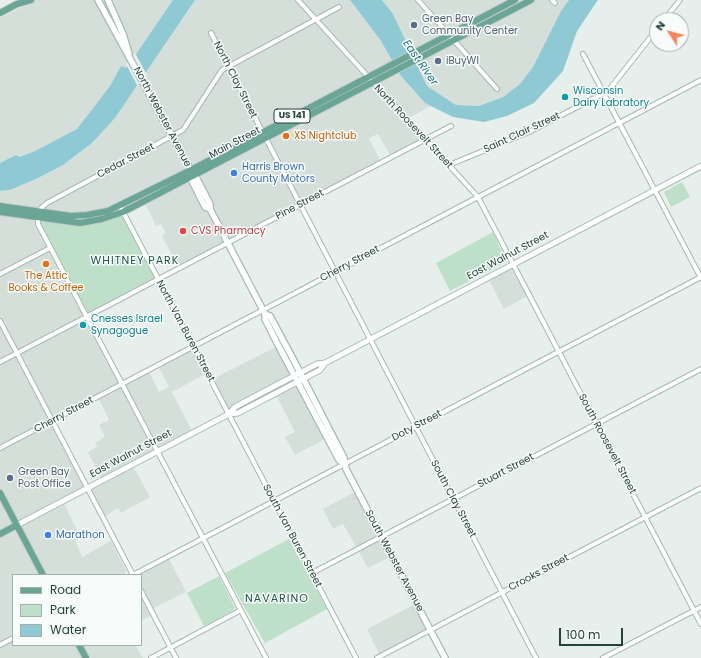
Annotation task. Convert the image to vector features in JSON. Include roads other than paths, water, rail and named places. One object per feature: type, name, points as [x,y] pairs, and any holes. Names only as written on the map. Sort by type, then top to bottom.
[{"type":"main road","points":[[0,13],[19,2],[31,0]]},
{"type":"main road","name":"North Webster Avenue","points":[[98,0],[191,170],[194,176],[192,182],[205,207],[210,210],[228,243],[264,312],[265,319],[297,382]]},
{"type":"main road","name":"North Webster Avenue","points":[[108,0],[123,34],[130,58]]},
{"type":"main road","name":"Main Street","points":[[0,212],[79,216],[102,213],[120,206],[515,0]]},
{"type":"main road","name":"Main Street","points":[[0,206],[39,213],[80,223],[102,219],[123,212],[531,0]]},
{"type":"main road","name":"North Webster Avenue","points":[[264,312],[270,316],[303,378]]},
{"type":"main road","name":"South Webster Avenue","points":[[303,378],[344,458],[344,464],[445,658]]},
{"type":"main road","name":"South Webster Avenue","points":[[297,382],[338,460],[344,464]]},
{"type":"main road","points":[[0,493],[42,574]]},
{"type":"main road","name":"East Walnut Street","points":[[0,534],[17,525]]},
{"type":"main road","points":[[80,646],[86,658]]},
{"type":"street","name":"North Roosevelt Street","points":[[298,0],[372,83],[478,197],[513,264]]},
{"type":"street","points":[[418,0],[496,89]]},
{"type":"street","points":[[670,12],[680,0]]},
{"type":"street","name":"Cedar Street","points":[[39,213],[47,203],[183,130],[222,70],[316,21],[339,7]]},
{"type":"street","name":"North Clay Street","points":[[211,33],[227,67],[370,340]]},
{"type":"street","name":"Saint Clair Street","points":[[449,166],[529,132],[608,92],[649,39]]},
{"type":"street","points":[[583,54],[701,277]]},
{"type":"street","name":"Cherry Street","points":[[0,448],[193,347],[264,312],[334,272],[701,80]]},
{"type":"street","name":"Pine Street","points":[[0,362],[451,126]]},
{"type":"street","name":"East Walnut Street","points":[[229,414],[234,407],[300,372],[317,364],[325,363],[370,340],[701,166]]},
{"type":"street","name":"North Van Buren Street","points":[[120,206],[229,414]]},
{"type":"street","points":[[39,213],[38,224],[50,248],[88,316],[266,658]]},
{"type":"street","points":[[0,274],[50,248]]},
{"type":"street","name":"South Roosevelt Street","points":[[513,264],[701,624]]},
{"type":"street","name":"Doty Street","points":[[135,574],[701,277]]},
{"type":"street","points":[[0,321],[132,574]]},
{"type":"street","name":"South Clay Street","points":[[370,340],[536,658]]},
{"type":"street","name":"East Walnut Street","points":[[17,525],[229,414],[238,413],[320,370],[325,363]]},
{"type":"street","name":"Stuart Street","points":[[312,573],[701,369]]},
{"type":"street","name":"South Van Buren Street","points":[[229,414],[356,658]]},
{"type":"street","name":"Crooks Street","points":[[377,658],[701,488]]},
{"type":"street","points":[[142,593],[176,658]]},
{"type":"street","points":[[603,658],[701,607]]},
{"type":"street","points":[[151,658],[241,610]]},
{"type":"street","points":[[0,645],[12,639]]},
{"type":"water","points":[[173,0],[195,0],[115,118],[92,143],[63,165],[10,190],[0,191],[0,163],[16,155],[19,157],[33,152],[77,129],[110,86],[121,66],[126,68],[132,60]]},
{"type":"water","points":[[350,0],[382,0],[393,14],[427,86],[456,105],[479,106],[503,97],[520,84],[533,67],[561,11],[569,0],[598,0],[577,31],[563,71],[534,103],[507,116],[484,122],[453,117],[425,103],[401,76],[381,41]]},
{"type":"place","name":"Green Bay Community Center","points":[[414,25]]},
{"type":"place","name":"iBuyWI","points":[[438,61]]},
{"type":"place","name":"Wisconsin Dairy Labratory","points":[[565,97]]},
{"type":"place","name":"XS Nightclub","points":[[286,136]]},
{"type":"place","name":"Harris Brown County Motors","points":[[234,173]]},
{"type":"place","name":"CVS Pharmacy","points":[[183,231]]},
{"type":"place","name":"The Attic Books & Coffee","points":[[46,264]]},
{"type":"place","name":"Cnesses Israel Synagogue","points":[[83,325]]},
{"type":"place","name":"Green Bay Post Office","points":[[10,478]]},
{"type":"place","name":"Marathon","points":[[48,535]]},
{"type":"district","name":"WHITNEY PARK","points":[[135,261]]},
{"type":"district","name":"NAVARINO","points":[[277,599]]},
{"type":"water label","name":"East River","points":[[420,63]]}]
